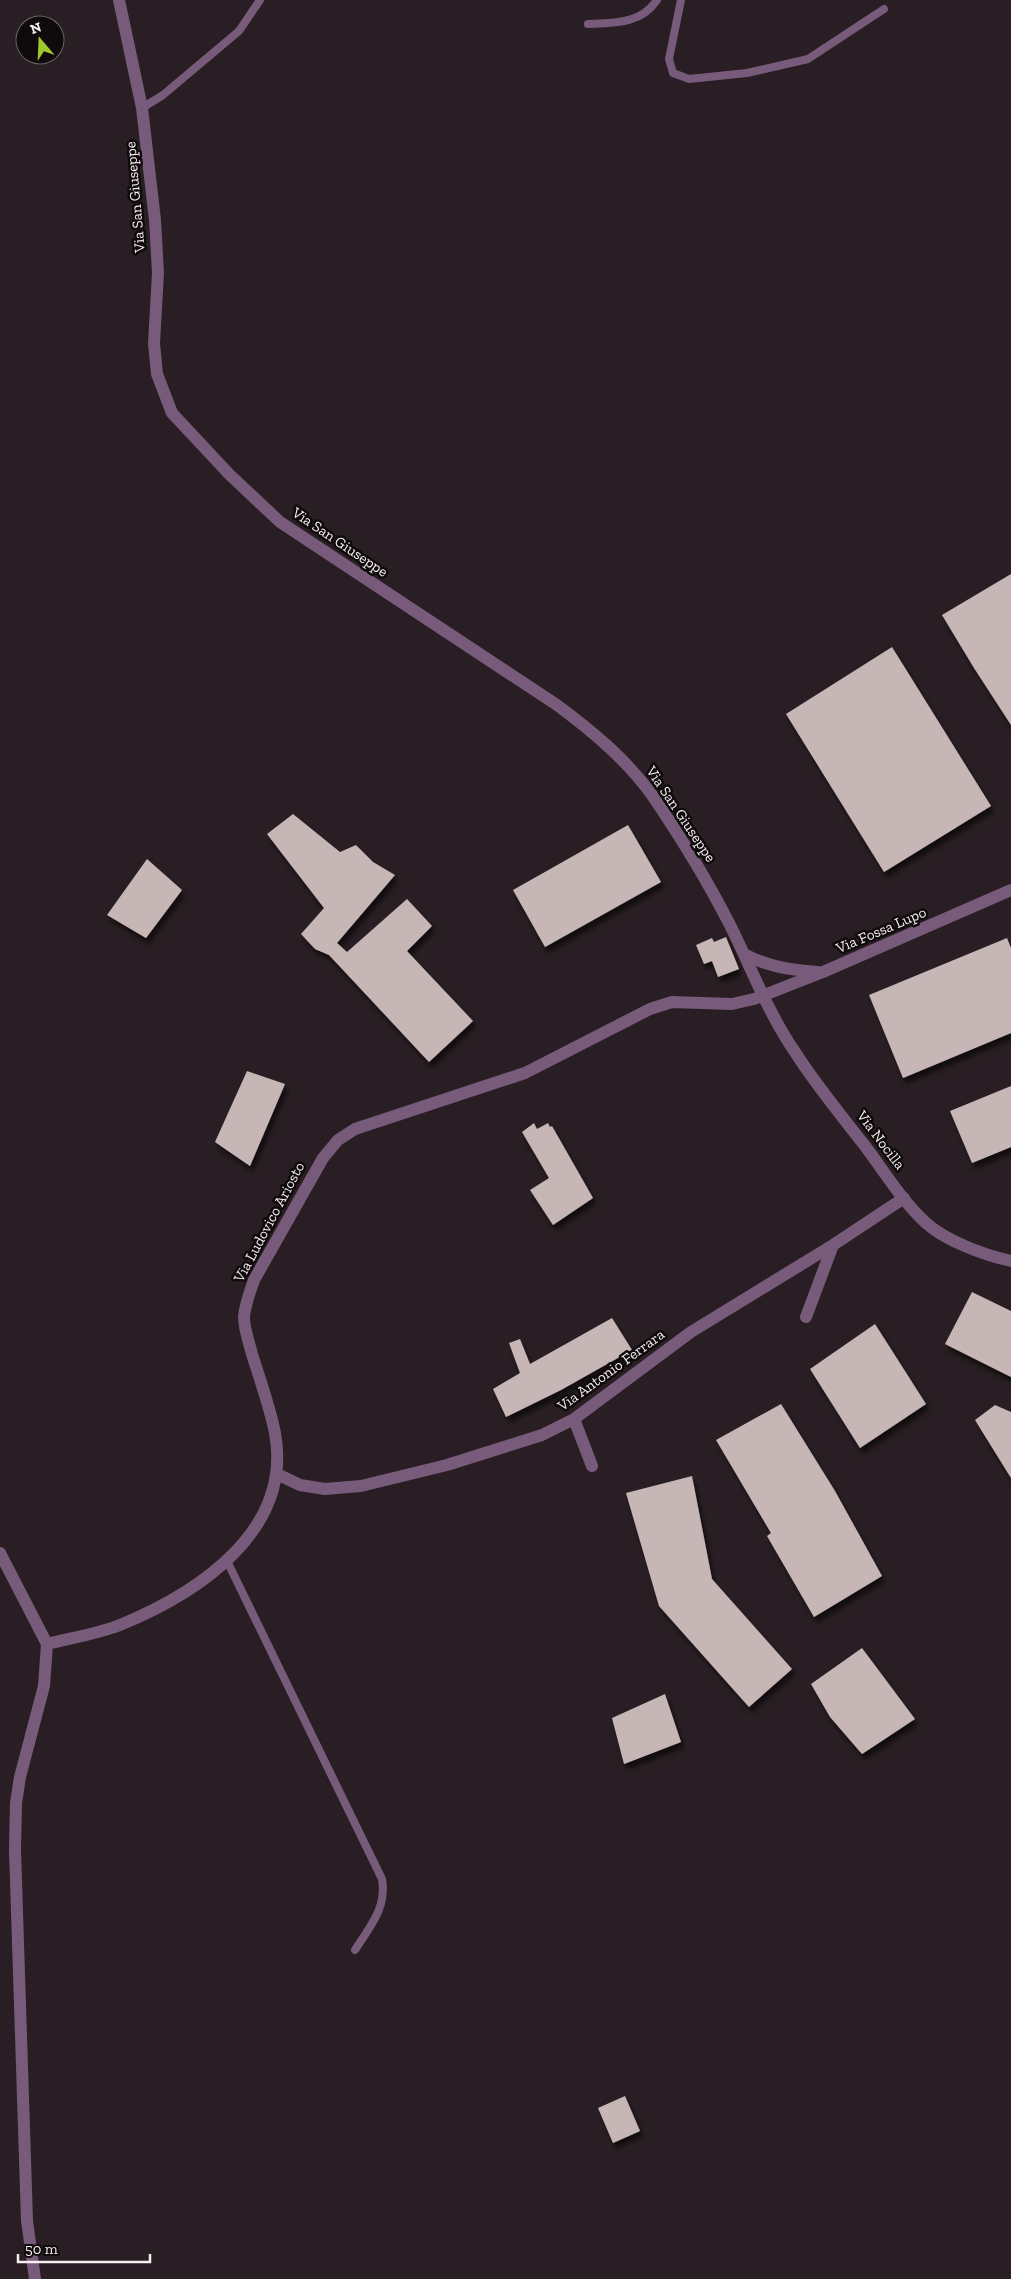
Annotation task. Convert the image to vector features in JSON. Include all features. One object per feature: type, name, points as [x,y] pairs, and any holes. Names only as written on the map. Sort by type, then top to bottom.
[{"type":"street","name":"Via San Giuseppe","points":[[119,0],[142,108],[157,255],[154,343],[157,374],[172,413],[229,474],[280,522],[557,705],[596,734],[632,770],[651,794],[697,866],[744,954],[763,996]]},
{"type":"street","name":"Via Fossa Lupo","points":[[763,996],[823,972],[1011,890]]},
{"type":"street","points":[[744,954],[760,963],[789,970],[823,972]]},
{"type":"street","name":"Via Nocilla","points":[[763,996],[794,1052],[904,1198],[926,1223],[958,1242],[995,1257],[1011,1260]]},
{"type":"street","name":"Via Ludovico Ariosto","points":[[47,1644],[110,1628],[153,1610],[196,1585],[227,1562],[250,1536],[266,1510],[277,1474],[279,1457],[275,1431],[247,1338],[244,1317],[246,1304],[254,1280],[323,1158],[338,1140],[361,1126],[525,1073],[650,1009],[672,1002],[732,1004],[763,996]]},
{"type":"street","name":"Via Antonio Ferrara","points":[[277,1474],[300,1485],[325,1489],[361,1486],[473,1457],[542,1435],[574,1419],[691,1332],[833,1245],[904,1198]]},
{"type":"street","points":[[806,1317],[833,1245]]},
{"type":"street","points":[[574,1419],[592,1466]]},
{"type":"street","points":[[0,1553],[47,1644],[44,1686],[20,1777],[16,1803],[15,1850],[27,2221],[35,2279]]},
{"type":"lane","points":[[142,108],[163,95],[239,31],[260,0]]},
{"type":"lane","points":[[588,24],[625,22],[642,16],[658,0]]},
{"type":"lane","points":[[681,0],[669,59],[673,73],[689,79],[747,73],[808,59],[884,9]]},
{"type":"lane","points":[[227,1562],[382,1879],[384,1893],[382,1904],[355,1950]]},
{"type":"building","points":[[1011,574],[1011,725],[942,615]]},
{"type":"building","points":[[892,647],[991,806],[884,872],[786,714]]},
{"type":"building","points":[[293,814],[340,852],[356,845],[373,862],[395,875],[337,943],[347,952],[407,899],[432,926],[407,951],[473,1021],[429,1062],[329,955],[315,949],[301,934],[324,908],[267,834]]},
{"type":"building","points":[[628,825],[661,882],[545,947],[513,890]]},
{"type":"building","points":[[147,859],[182,890],[146,938],[107,915]]},
{"type":"building","points":[[726,937],[739,969],[718,977],[712,961],[704,964],[696,945],[712,938],[714,942]]},
{"type":"building","points":[[1007,938],[1011,948],[1011,1033],[903,1078],[869,995]]},
{"type":"building","points":[[247,1071],[285,1084],[250,1166],[215,1142]]},
{"type":"building","points":[[1011,1086],[1011,1147],[972,1163],[950,1111]]},
{"type":"building","points":[[534,1123],[537,1129],[548,1123],[550,1127],[552,1126],[593,1198],[553,1225],[530,1190],[549,1178],[522,1132]]},
{"type":"building","points":[[972,1292],[1011,1311],[1011,1377],[945,1344]]},
{"type":"building","points":[[612,1318],[632,1350],[561,1390],[506,1417],[493,1389],[520,1373],[509,1343],[520,1339],[530,1364]]},
{"type":"building","points":[[875,1324],[926,1404],[860,1448],[810,1369]]},
{"type":"building","points":[[781,1404],[835,1491],[882,1576],[814,1617],[767,1536],[771,1533],[716,1440]]},
{"type":"building","points":[[995,1405],[1011,1412],[1011,1478],[975,1420]]},
{"type":"building","points":[[692,1476],[712,1579],[792,1669],[749,1707],[659,1606],[626,1493]]},
{"type":"building","points":[[862,1648],[915,1719],[862,1754],[830,1717],[811,1684]]},
{"type":"building","points":[[665,1694],[681,1742],[624,1764],[612,1718]]},
{"type":"building","points":[[625,2096],[640,2131],[613,2143],[598,2108]]}]
